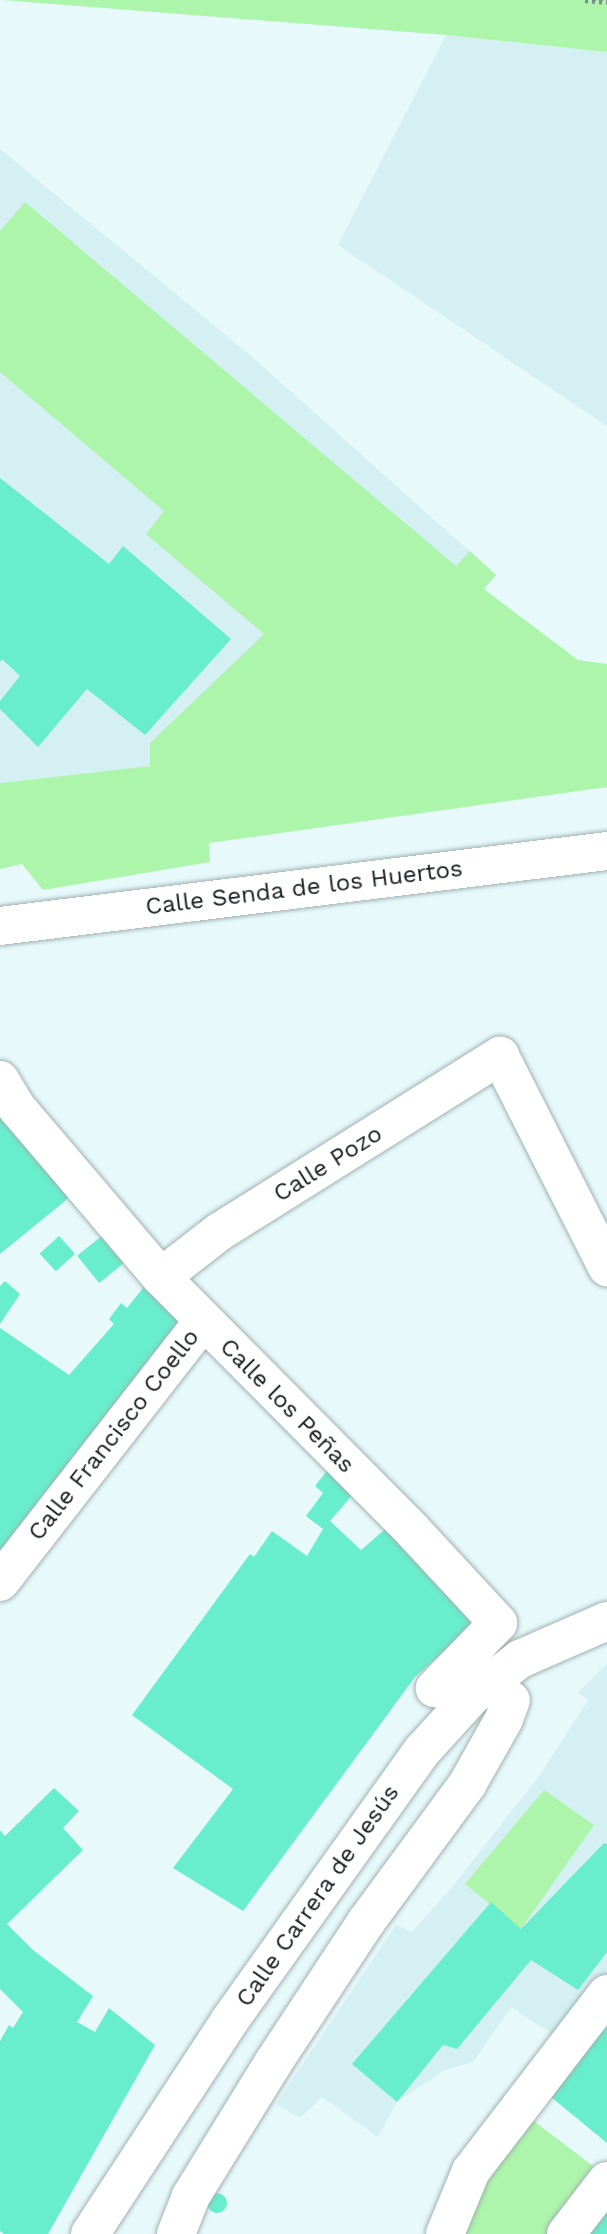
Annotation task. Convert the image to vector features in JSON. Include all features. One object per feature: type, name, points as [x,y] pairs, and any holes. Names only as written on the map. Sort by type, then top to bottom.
[{"type":"street","name":"Calle Senda de los Huertos","points":[[0,926],[607,851]]},
{"type":"street","name":"Calle Pozo","points":[[161,1276],[219,1233],[499,1056],[602,1245]]},
{"type":"street","name":"Calle los Peñas","points":[[0,1080],[17,1108],[202,1321],[412,1530],[498,1623],[435,1688]]},
{"type":"street","name":"Calle Francisco Coello","points":[[0,1582],[202,1321]]},
{"type":"street","name":"Calle Carrera de Jesús","points":[[90,2234],[230,2020],[422,1751],[472,1696],[520,1659],[607,1621]]},
{"type":"street","points":[[176,2234],[191,2196],[273,2063],[366,1922],[467,1783],[504,1718],[511,1700]]},
{"type":"street","points":[[445,2234],[471,2171],[536,2090],[607,1994]]},
{"type":"street","points":[[566,2234],[607,2181]]},
{"type":"path","points":[[585,0],[607,2]]},
{"type":"shaded area","points":[[446,35],[607,52],[607,426],[338,245]]},
{"type":"shaded area","points":[[0,149],[250,355],[496,575],[387,691],[256,754],[0,783]]},
{"type":"shaded area","points":[[607,1663],[607,1979],[561,2040],[511,2007],[473,2062],[445,2070],[397,2102],[378,2137],[322,2097],[300,2118],[276,2104],[396,1925],[412,1932],[453,1886],[540,1775],[588,1700],[578,1693]]},
{"type":"green space","points":[[2,0],[607,0],[607,52],[446,35]]},
{"type":"green space","points":[[25,202],[456,566],[470,551],[496,575],[484,589],[578,660],[607,664],[607,787],[209,843],[210,862],[43,890],[22,864],[0,869],[0,783],[150,766],[150,743],[264,634],[146,534],[164,511],[0,372],[0,231]]},
{"type":"green space","points":[[544,1790],[594,1825],[521,1929],[465,1884]]},
{"type":"green space","points":[[530,2118],[598,2170],[549,2234],[463,2234],[480,2184]]},
{"type":"building","points":[[0,478],[109,564],[123,546],[231,639],[145,735],[87,689],[38,747],[0,709],[0,701],[20,676],[2,659],[0,662]]},
{"type":"building","points":[[0,1102],[76,1192],[0,1254]]},
{"type":"building","points":[[109,1230],[131,1257],[99,1283],[77,1256]]},
{"type":"building","points":[[59,1236],[75,1254],[56,1271],[40,1253]]},
{"type":"building","points":[[150,1279],[189,1318],[0,1565],[0,1328],[69,1375],[114,1324],[109,1319],[121,1303],[127,1308]]},
{"type":"building","points":[[5,1281],[20,1294],[0,1324],[0,1286]]},
{"type":"building","points":[[330,1467],[355,1492],[330,1521],[361,1550],[390,1525],[480,1618],[415,1677],[243,1911],[173,1868],[233,1789],[132,1715],[250,1554],[254,1557],[272,1531],[307,1556],[323,1529],[306,1516],[323,1493],[315,1486]]},
{"type":"building","points":[[54,1788],[79,1811],[63,1828],[83,1850],[7,1924],[33,1950],[93,1996],[77,2022],[95,2032],[109,2008],[155,2045],[48,2234],[4,2234],[0,2231],[0,2041],[9,2025],[13,2028],[23,2012],[0,1989],[0,1830],[5,1836]]},
{"type":"building","points":[[604,1843],[607,1844],[607,1952],[578,1990],[531,1960],[457,2049],[443,2045],[397,2102],[352,2064],[491,1902],[521,1929]]},
{"type":"building","points":[[607,2027],[607,2143],[551,2097],[576,2061]]},
{"type":"building","points":[[213,2193],[221,2193],[227,2203],[221,2213],[213,2213],[207,2207],[207,2199]]},
{"type":"building","points":[[607,2198],[607,2234],[581,2234]]}]
